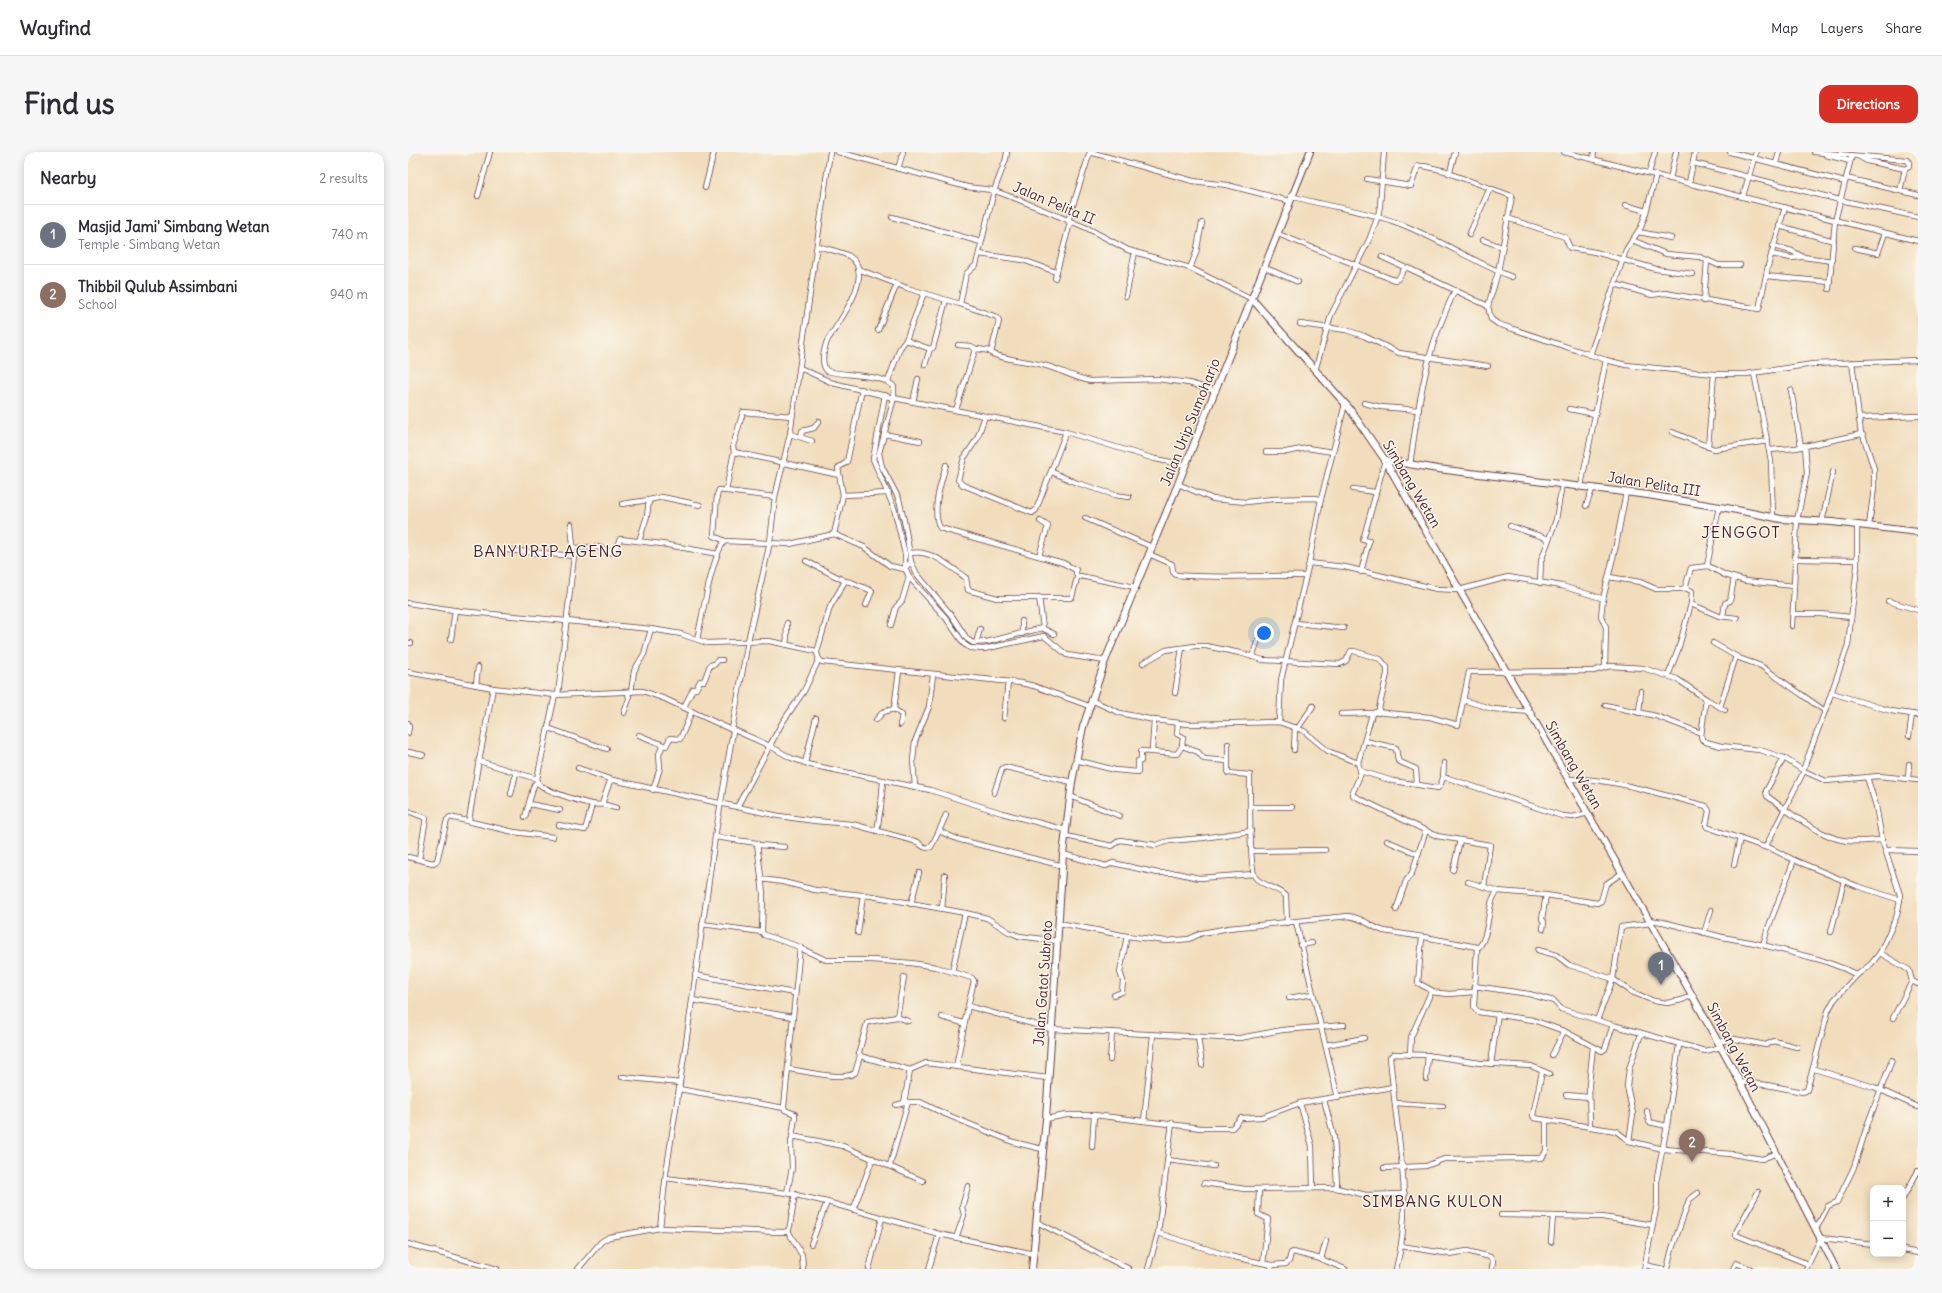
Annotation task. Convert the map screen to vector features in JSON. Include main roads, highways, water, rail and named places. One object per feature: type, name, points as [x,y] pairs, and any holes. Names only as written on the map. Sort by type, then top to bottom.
[{"type":"place","name":"Masjid Jami' Simbang Wetan","points":[[1661,985]]},
{"type":"place","name":"Thibbil Qulub Assimbani","points":[[1692,1162]]},
{"type":"district","name":"JENGGOT","points":[[1741,532]]},
{"type":"district","name":"BANYURIP AGENG","points":[[548,551]]},
{"type":"district","name":"SIMBANG KULON","points":[[1433,1201]]}]
